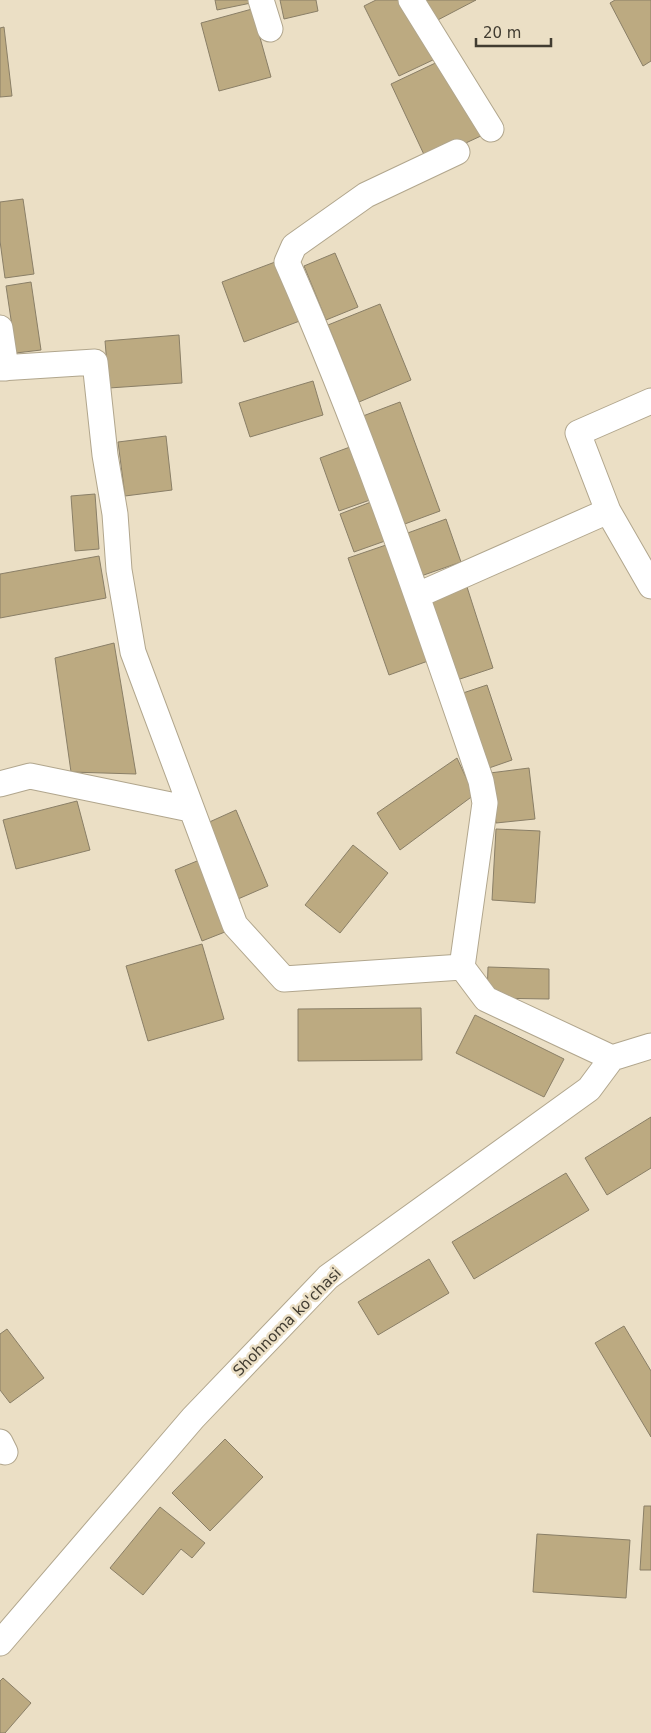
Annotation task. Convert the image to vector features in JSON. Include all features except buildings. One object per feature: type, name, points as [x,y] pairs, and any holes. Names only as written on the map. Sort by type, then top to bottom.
[{"type":"street","points":[[261,0],[270,29]]},
{"type":"street","points":[[412,0],[491,129]]},
{"type":"street","points":[[457,152],[366,195],[294,246],[288,262],[348,404],[418,595],[480,781],[485,803],[462,967],[486,999],[612,1058],[651,1046]]},
{"type":"street","points":[[0,328],[3,368],[95,362],[105,455],[115,514],[119,570],[133,652],[235,926],[284,979],[462,967]]},
{"type":"street","points":[[651,401],[578,433],[608,512],[651,586]]},
{"type":"street","points":[[418,595],[608,512]]},
{"type":"street","points":[[0,784],[30,776],[190,809]]},
{"type":"street","name":"Shohnoma ko'chasi","points":[[0,1643],[193,1418],[328,1277],[588,1090],[612,1058]]}]
